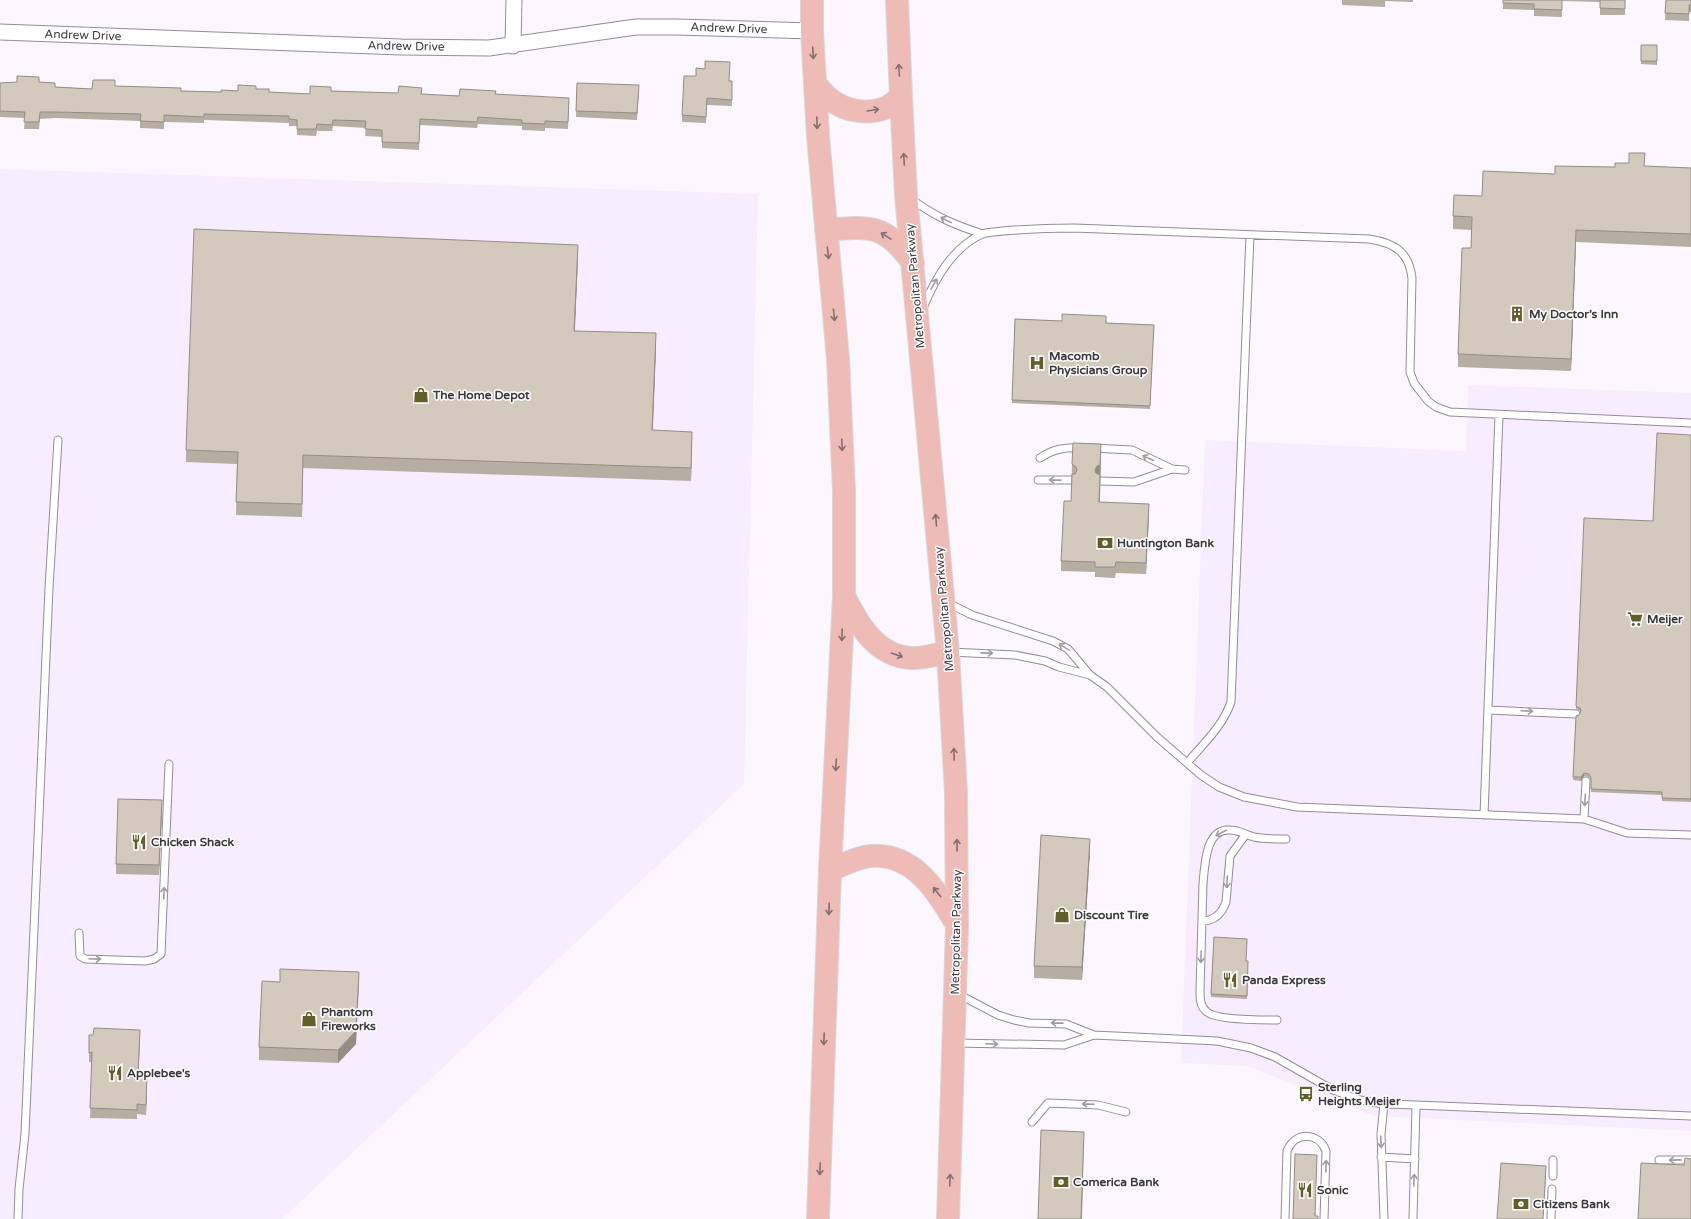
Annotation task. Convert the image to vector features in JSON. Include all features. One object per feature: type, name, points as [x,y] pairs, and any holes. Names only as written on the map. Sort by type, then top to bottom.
[{"type":"main road","points":[[812,0],[812,30],[818,136],[838,359],[844,491],[844,596],[830,870],[818,1219]]},
{"type":"main road","name":"Metropolitan Parkway","points":[[897,0],[900,97],[906,195],[944,601],[956,793],[957,926],[948,1219]]},
{"type":"main road","points":[[816,84],[831,100],[846,108],[860,112],[886,108],[900,97]]},
{"type":"main road","points":[[826,230],[861,228],[875,230],[901,246],[913,263]]},
{"type":"main road","points":[[844,596],[867,635],[881,648],[896,656],[912,658],[948,652]]},
{"type":"main road","points":[[830,870],[870,856],[887,856],[904,862],[922,875],[939,894],[957,926]]},
{"type":"street","points":[[513,46],[514,0]]},
{"type":"street","name":"Andrew Drive","points":[[0,32],[401,47],[489,48],[513,46],[636,28],[676,26],[812,30]]},
{"type":"lane","points":[[906,195],[927,211],[955,225],[983,234]]},
{"type":"lane","points":[[918,320],[932,286],[946,265],[969,242],[983,234],[1037,228],[1074,228],[1370,239],[1388,243],[1397,248],[1408,259],[1411,267],[1412,278],[1410,372],[1414,383],[1428,401],[1436,407],[1450,412],[1691,423]]},
{"type":"lane","points":[[1187,763],[1228,712],[1232,702],[1250,235]]},
{"type":"lane","points":[[1484,815],[1499,415]]},
{"type":"lane","points":[[18,1219],[19,1189],[25,1134],[49,581],[58,440]]},
{"type":"lane","points":[[1040,458],[1049,452],[1066,447],[1132,450],[1172,469],[1185,470]]},
{"type":"lane","points":[[1100,481],[1134,482],[1172,469]]},
{"type":"lane","points":[[1038,480],[1072,480]]},
{"type":"lane","points":[[944,601],[972,615],[1053,641],[1068,648],[1090,675],[1107,687],[1157,737],[1187,763],[1210,781],[1233,793],[1255,800],[1287,806],[1584,819],[1627,833],[1691,835]]},
{"type":"lane","points":[[948,652],[1015,655],[1045,661],[1060,667],[1090,675]]},
{"type":"lane","points":[[1488,710],[1576,714]]},
{"type":"lane","points":[[79,933],[80,956],[84,959],[145,961],[154,959],[161,954],[169,764]]},
{"type":"lane","points":[[1584,819],[1586,781]]},
{"type":"lane","points":[[1277,1020],[1220,1017],[1209,1014],[1202,1007],[1200,996],[1202,921],[1205,867],[1213,838],[1222,831],[1230,830],[1263,838],[1286,839]]},
{"type":"lane","points":[[1202,921],[1209,921],[1224,908],[1226,902],[1230,856],[1246,834]]},
{"type":"lane","points":[[955,992],[998,1015],[1029,1023],[1066,1024],[1094,1035],[1201,1039],[1234,1044],[1276,1057],[1333,1090],[1360,1100],[1384,1104],[1691,1116]]},
{"type":"lane","points":[[953,1042],[1064,1045],[1094,1035]]},
{"type":"lane","points":[[1032,1122],[1048,1103],[1098,1105],[1126,1112]]},
{"type":"lane","points":[[1384,1104],[1380,1134],[1384,1219]]},
{"type":"lane","points":[[1413,1219],[1416,1105]]},
{"type":"lane","points":[[1285,1219],[1287,1151],[1290,1143],[1297,1138],[1306,1136],[1316,1138],[1323,1144],[1326,1151],[1324,1219]]},
{"type":"lane","points":[[1382,1157],[1415,1159]]},
{"type":"lane","points":[[1553,1176],[1554,1160]]},
{"type":"lane","points":[[1659,1160],[1691,1160]]},
{"type":"lane","points":[[1551,1219],[1552,1189]]},
{"type":"shaded area","points":[[0,169],[758,194],[744,784],[282,1219],[0,1219]]},
{"type":"shaded area","points":[[1468,385],[1691,393],[1691,1131],[1374,1116],[1247,1066],[1181,1063],[1205,440],[1466,451]]},
{"type":"building","points":[[1503,0],[1562,0],[1562,10],[1534,9],[1534,4],[1503,3]]},
{"type":"building","points":[[1600,0],[1625,0],[1625,9],[1600,8]]},
{"type":"building","points":[[1666,0],[1691,0],[1691,5],[1689,5],[1689,14],[1665,13]]},
{"type":"building","points":[[1641,45],[1657,45],[1657,61],[1641,61]]},
{"type":"building","points":[[705,61],[730,62],[729,81],[732,81],[732,100],[707,98],[706,117],[682,115],[684,76],[696,76],[696,68],[705,69]]},
{"type":"building","points":[[17,76],[39,77],[39,82],[55,83],[55,87],[92,89],[93,80],[115,80],[115,86],[181,88],[181,91],[238,91],[238,85],[256,86],[256,89],[269,89],[269,92],[310,94],[310,86],[331,87],[331,91],[398,93],[399,86],[422,88],[421,94],[459,96],[460,89],[496,91],[495,94],[569,98],[568,122],[545,121],[545,124],[522,123],[522,120],[478,117],[477,122],[420,119],[419,143],[382,142],[382,130],[365,129],[366,121],[333,120],[332,125],[317,124],[316,129],[297,129],[297,120],[289,119],[289,116],[204,114],[204,117],[164,115],[164,122],[140,121],[141,114],[40,112],[39,122],[24,122],[25,112],[0,111],[0,83],[17,82]]},
{"type":"building","points":[[577,83],[639,85],[637,113],[576,111]]},
{"type":"building","name":"My Doctor’s Inn","points":[[1629,153],[1645,153],[1644,166],[1691,168],[1691,234],[1576,230],[1571,359],[1458,354],[1462,248],[1471,248],[1472,217],[1453,216],[1454,195],[1482,196],[1483,171],[1555,174],[1555,166],[1615,167],[1615,163],[1629,163]]},
{"type":"building","name":"The Home Depot","points":[[194,229],[578,245],[574,331],[656,333],[652,430],[692,432],[691,468],[303,455],[302,504],[236,502],[238,452],[186,450]]},
{"type":"building","name":"Macomb Physicians Group","points":[[1062,314],[1106,316],[1106,323],[1154,325],[1150,406],[1012,400],[1015,319],[1062,321]]},
{"type":"building","name":"Meijer","points":[[1657,433],[1691,435],[1691,799],[1662,798],[1662,792],[1591,789],[1591,778],[1589,774],[1584,773],[1581,777],[1573,777],[1576,716],[1579,715],[1581,711],[1580,708],[1576,706],[1584,518],[1653,521]]},
{"type":"building","name":"Huntington Bank","points":[[1073,443],[1101,444],[1100,465],[1097,466],[1095,470],[1096,473],[1100,475],[1099,502],[1149,504],[1146,563],[1116,562],[1115,567],[1095,567],[1095,562],[1061,561],[1064,501],[1071,501],[1072,474],[1075,474],[1077,470],[1072,464]]},
{"type":"building","name":"Chicken Shack","points":[[118,799],[162,800],[159,865],[116,864]]},
{"type":"building","name":"Discount Tire","points":[[1041,835],[1090,839],[1082,967],[1034,966]]},
{"type":"building","name":"Panda Express","points":[[1214,937],[1247,939],[1247,996],[1211,994]]},
{"type":"building","name":"Phantom Fireworks","points":[[280,969],[359,972],[356,1031],[338,1050],[259,1047],[262,981],[280,982]]},
{"type":"building","name":"Applebee's","points":[[94,1028],[140,1030],[138,1074],[147,1074],[146,1105],[137,1104],[137,1110],[90,1108],[92,1052],[89,1053],[89,1035],[93,1035]]},
{"type":"building","name":"Comerica Bank","points":[[1041,1130],[1084,1132],[1081,1219],[1038,1219]]},
{"type":"building","name":"Sonic","points":[[1295,1154],[1317,1155],[1315,1216],[1318,1216],[1318,1219],[1293,1219]]},
{"type":"building","points":[[1685,1158],[1691,1159],[1691,1219],[1638,1219],[1641,1163],[1684,1165]]},
{"type":"building","name":"Citizens Bank","points":[[1501,1163],[1546,1166],[1543,1219],[1497,1219]]},
{"type":"place","name":"My Doctor’s Inn","points":[[1517,314]]},
{"type":"place","name":"Macomb Physicians Group","points":[[1037,363]]},
{"type":"place","name":"The Home Depot","points":[[421,395]]},
{"type":"place","name":"Huntington Bank","points":[[1105,543]]},
{"type":"place","name":"Meijer","points":[[1635,619]]},
{"type":"place","name":"Chicken Shack","points":[[139,842]]},
{"type":"place","name":"Discount Tire","points":[[1062,915]]},
{"type":"place","name":"Panda Express","points":[[1230,980]]},
{"type":"place","name":"Phantom Fireworks","points":[[309,1019]]},
{"type":"place","name":"Applebee's","points":[[115,1073]]},
{"type":"place","name":"Sterling Heights Meijer","points":[[1306,1094]]},
{"type":"place","name":"Comerica Bank","points":[[1061,1182]]},
{"type":"place","name":"Sonic","points":[[1305,1190]]},
{"type":"place","name":"Citizens Bank","points":[[1521,1204]]}]
